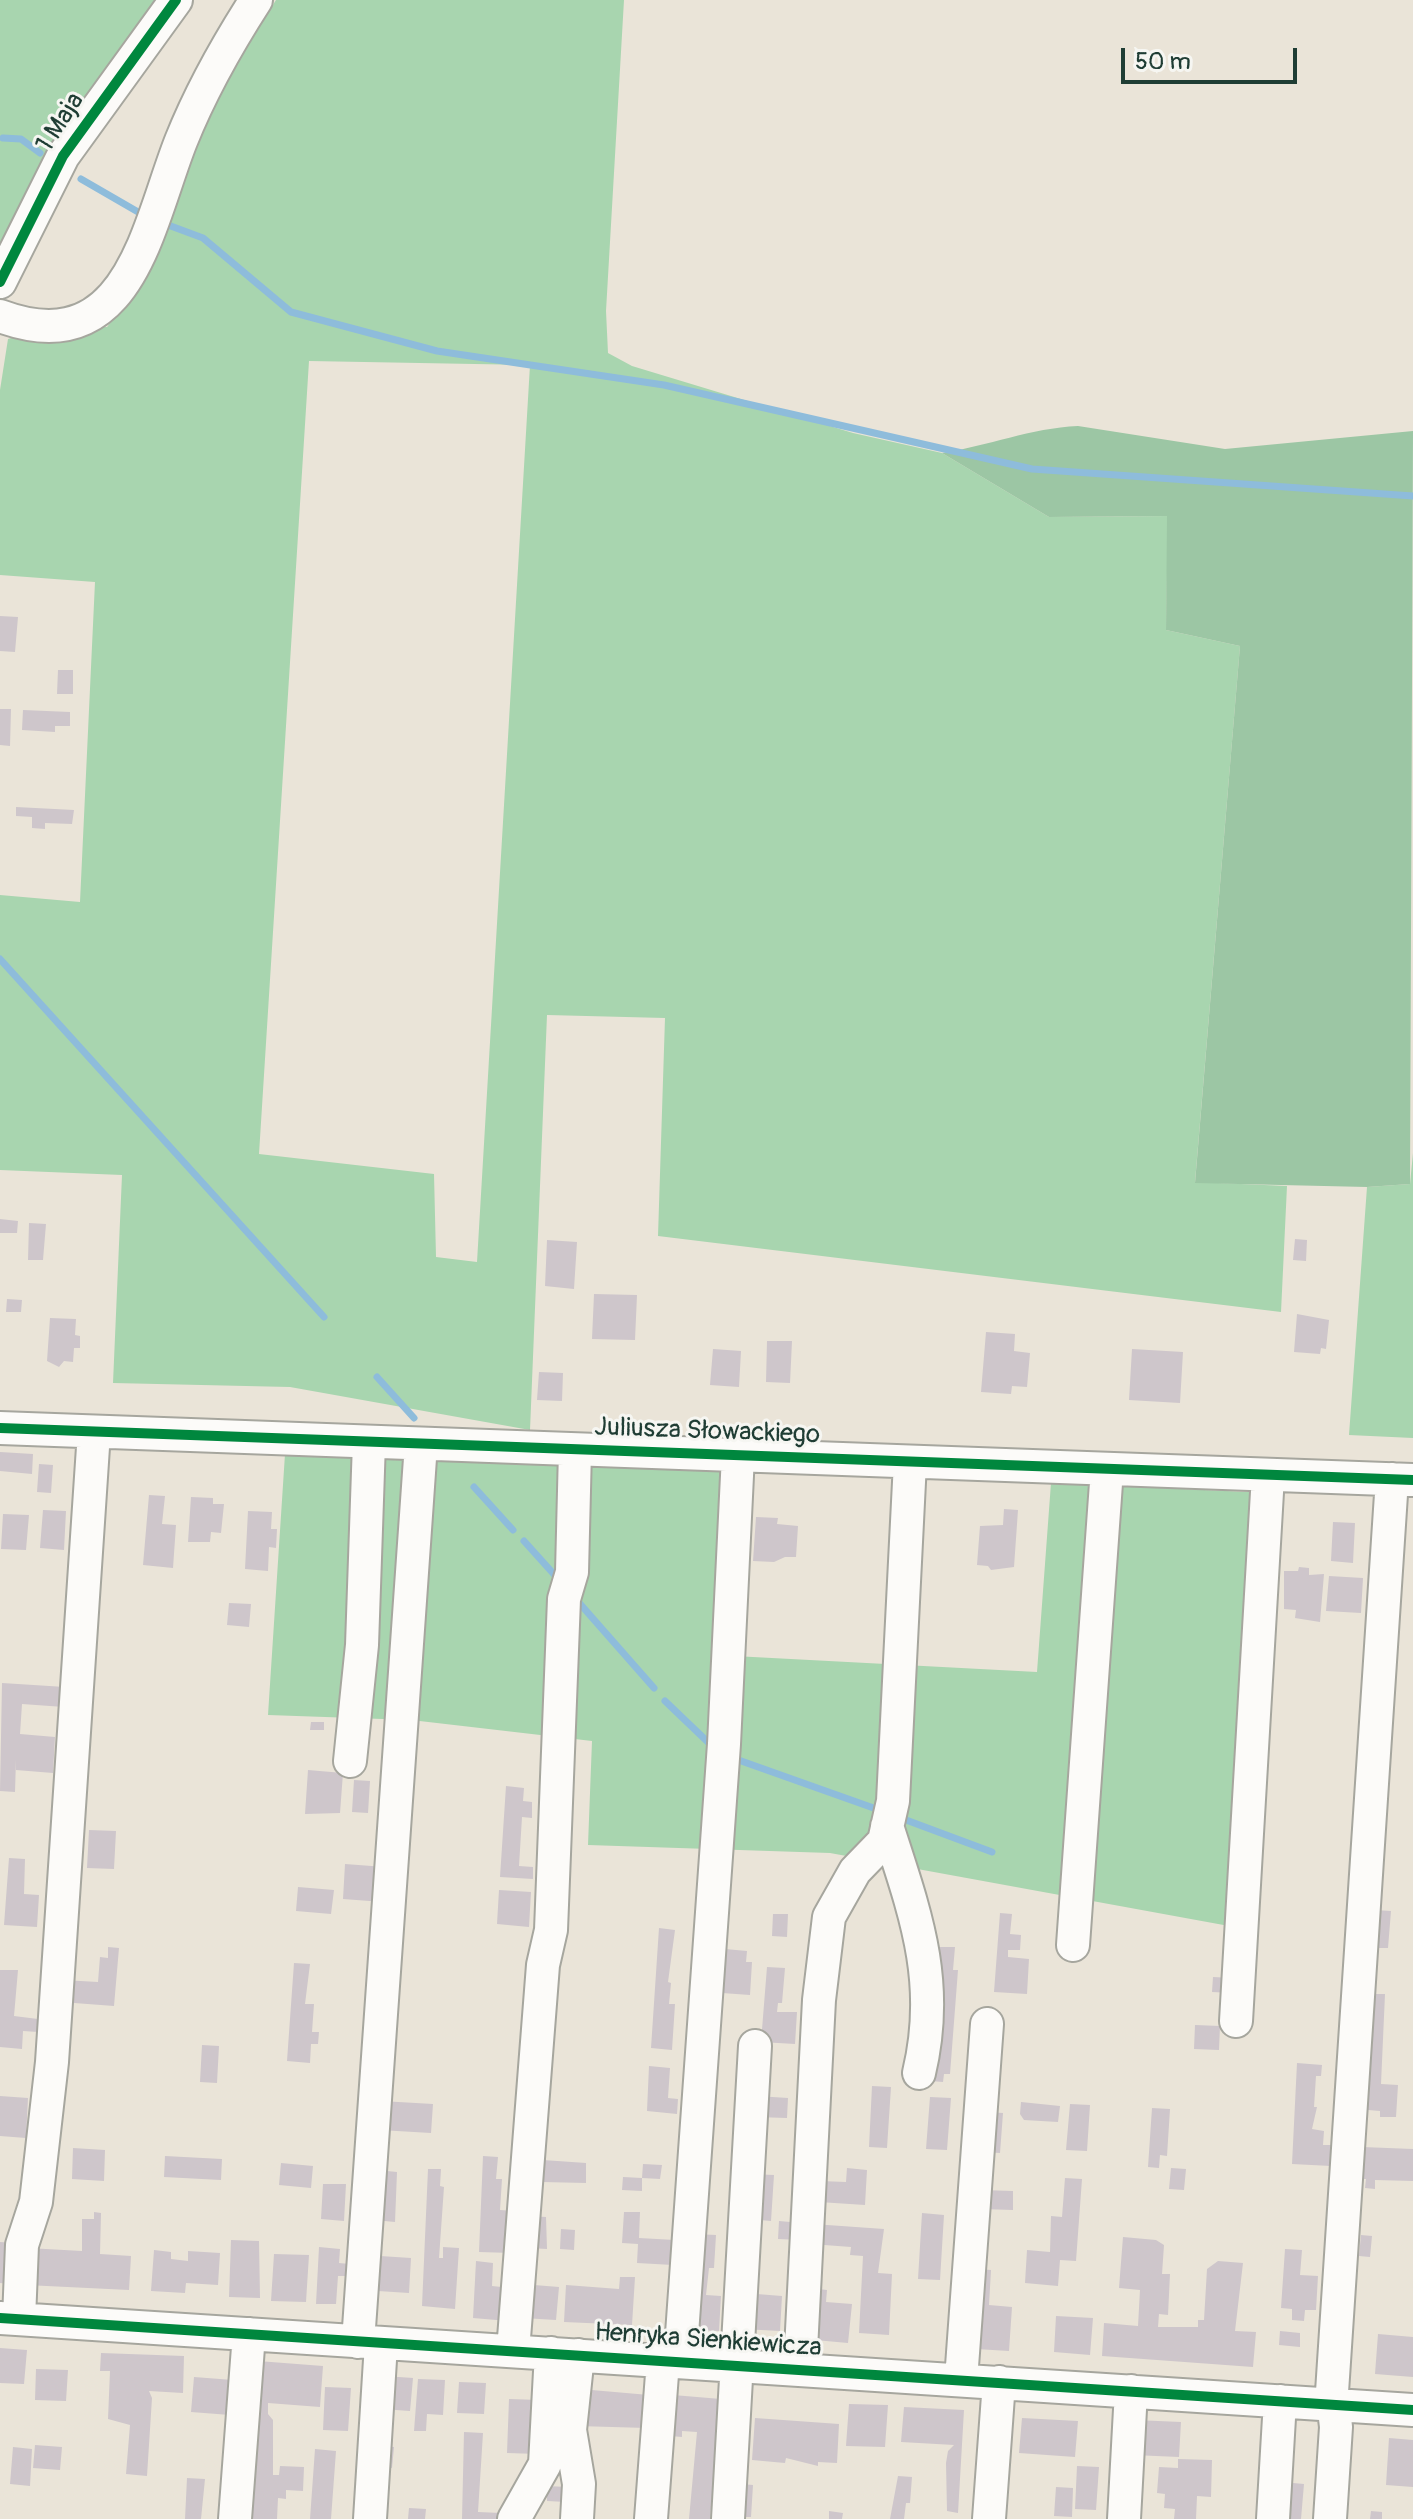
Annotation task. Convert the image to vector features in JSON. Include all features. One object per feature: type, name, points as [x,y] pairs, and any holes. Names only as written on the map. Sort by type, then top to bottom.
[{"type":"street","name":"1 Maja","points":[[3,264],[63,156],[176,0]]},
{"type":"street","points":[[0,316],[22,324],[81,321],[113,300],[140,260],[203,88],[256,0]]},
{"type":"street","name":"Juliusza Słowackiego","points":[[0,1428],[1402,1480]]},
{"type":"street","points":[[9,2318],[22,2245],[36,2202],[52,2062],[94,1432]]},
{"type":"street","points":[[350,1761],[362,1645],[369,1442]]},
{"type":"street","points":[[370,2519],[370,2343],[421,1444]]},
{"type":"street","points":[[513,2351],[543,1965],[551,1930],[564,1599],[572,1572],[575,1450]]},
{"type":"street","points":[[651,2519],[672,2361],[724,1744],[738,1455]]},
{"type":"street","points":[[800,2369],[819,2000],[829,1917],[855,1871],[884,1841],[893,1801],[910,1462]]},
{"type":"street","points":[[1073,1945],[1107,1469]]},
{"type":"street","points":[[1236,2021],[1268,1475]]},
{"type":"street","points":[[1330,2519],[1332,2392],[1402,1480]]},
{"type":"street","points":[[887,1826],[929,1972],[928,2035],[919,2073]]},
{"type":"street","points":[[961,2380],[987,2024]]},
{"type":"street","points":[[728,2519],[734,2365],[755,2046]]},
{"type":"street","name":"Henryka Sienkiewicza","points":[[9,2318],[1413,2410]]},
{"type":"street","points":[[235,2519],[249,2334]]},
{"type":"street","points":[[514,2519],[545,2464],[564,2354]]},
{"type":"street","points":[[564,2354],[570,2430],[579,2484],[577,2519]]},
{"type":"street","points":[[989,2519],[999,2382]]},
{"type":"street","points":[[1124,2519],[1131,2391]]},
{"type":"street","points":[[1273,2519],[1280,2401]]},
{"type":"green space","points":[[0,0],[163,0],[0,248]]},
{"type":"green space","points":[[276,0],[624,0],[606,311],[608,353],[632,366],[853,433],[942,453],[1049,517],[1168,516],[1166,630],[1240,646],[1195,1182],[1287,1186],[1281,1312],[658,1236],[665,1018],[547,1015],[530,1430],[290,1387],[113,1383],[122,1175],[0,1170],[0,895],[80,902],[95,582],[0,575],[0,390],[8,339],[50,325],[107,327],[145,280],[206,114]],"holes":[[[309,361],[530,365],[477,1262],[436,1257],[434,1174],[259,1154]]]},
{"type":"green space","points":[[1078,426],[1225,449],[1413,431],[1410,1184],[1367,1187],[1195,1183],[1240,646],[1166,630],[1167,516],[1049,517],[942,453],[1043,430]]},
{"type":"green space","points":[[1413,1153],[1413,1438],[1349,1435],[1367,1187],[1410,1184]]},
{"type":"green space","points":[[285,1454],[740,1471],[734,1656],[1037,1672],[1051,1483],[1270,1493],[1240,1928],[830,1853],[588,1845],[592,1741],[411,1720],[268,1715]]},
{"type":"building","points":[[0,616],[18,617],[15,652],[0,651]]},
{"type":"building","points":[[58,670],[73,670],[73,694],[57,694]]},
{"type":"building","points":[[0,709],[11,709],[10,746],[0,745]]},
{"type":"building","points":[[23,710],[70,712],[70,726],[55,726],[55,732],[22,730]]},
{"type":"building","points":[[16,807],[74,810],[72,824],[45,823],[45,829],[32,828],[32,817],[16,816]]},
{"type":"building","points":[[0,1219],[18,1221],[17,1233],[0,1233]]},
{"type":"building","points":[[29,1223],[46,1224],[43,1260],[28,1260]]},
{"type":"building","points":[[1295,1239],[1307,1240],[1306,1261],[1293,1260]]},
{"type":"building","points":[[547,1240],[577,1242],[574,1289],[545,1286]]},
{"type":"building","points":[[594,1294],[637,1295],[635,1340],[592,1339]]},
{"type":"building","points":[[7,1299],[22,1300],[21,1312],[6,1312]]},
{"type":"building","points":[[1297,1314],[1329,1320],[1326,1349],[1321,1348],[1320,1354],[1294,1352]]},
{"type":"building","points":[[50,1318],[76,1319],[75,1335],[80,1336],[80,1348],[74,1348],[73,1362],[64,1361],[59,1367],[47,1361]]},
{"type":"building","points":[[986,1332],[1015,1334],[1014,1351],[1030,1353],[1027,1387],[1012,1386],[1011,1394],[981,1392]]},
{"type":"building","points":[[767,1341],[792,1341],[790,1383],[766,1382]]},
{"type":"building","points":[[713,1349],[741,1351],[739,1387],[710,1385]]},
{"type":"building","points":[[1132,1349],[1183,1352],[1180,1403],[1129,1400]]},
{"type":"building","points":[[539,1372],[563,1373],[562,1401],[537,1400]]},
{"type":"building","points":[[0,1452],[33,1454],[32,1474],[0,1471]]},
{"type":"building","points":[[39,1464],[53,1465],[51,1493],[37,1492]]},
{"type":"building","points":[[149,1495],[165,1496],[162,1524],[176,1525],[173,1568],[143,1565]]},
{"type":"building","points":[[191,1497],[213,1498],[213,1504],[224,1504],[221,1533],[211,1532],[210,1542],[188,1542]]},
{"type":"building","points":[[1004,1509],[1018,1510],[1014,1567],[991,1570],[988,1566],[977,1565],[980,1526],[1003,1525]]},
{"type":"building","points":[[43,1510],[66,1511],[64,1550],[40,1548]]},
{"type":"building","points":[[248,1511],[272,1512],[271,1529],[277,1529],[276,1548],[269,1547],[268,1571],[245,1569]]},
{"type":"building","points":[[3,1514],[29,1515],[26,1550],[1,1549]]},
{"type":"building","points":[[756,1517],[778,1518],[777,1524],[798,1526],[796,1557],[785,1557],[774,1562],[753,1561]]},
{"type":"building","points":[[1333,1522],[1355,1523],[1353,1563],[1331,1561]]},
{"type":"building","points":[[1299,1567],[1309,1568],[1309,1575],[1324,1574],[1320,1622],[1295,1618],[1296,1610],[1284,1609],[1284,1571],[1298,1571]]},
{"type":"building","points":[[1329,1576],[1363,1578],[1361,1613],[1326,1611]]},
{"type":"building","points":[[229,1603],[251,1604],[249,1627],[227,1625]]},
{"type":"building","points":[[2,1683],[65,1687],[64,1707],[22,1704],[20,1734],[55,1737],[53,1773],[16,1770],[16,1759],[15,1792],[0,1791]]},
{"type":"building","points":[[311,1722],[324,1722],[324,1730],[310,1730]]},
{"type":"building","points":[[308,1770],[343,1773],[340,1813],[305,1814]]},
{"type":"building","points":[[354,1780],[370,1781],[368,1813],[352,1812]]},
{"type":"building","points":[[506,1786],[524,1788],[523,1801],[532,1802],[532,1818],[522,1817],[519,1866],[533,1867],[533,1879],[500,1877]]},
{"type":"building","points":[[89,1830],[116,1831],[114,1869],[87,1868]]},
{"type":"building","points":[[9,1858],[25,1859],[24,1894],[39,1895],[37,1927],[4,1925]]},
{"type":"building","points":[[345,1864],[385,1867],[383,1902],[343,1899]]},
{"type":"building","points":[[298,1887],[334,1890],[331,1914],[296,1911]]},
{"type":"building","points":[[499,1890],[531,1892],[529,1927],[497,1924]]},
{"type":"building","points":[[1375,1910],[1391,1911],[1388,1948],[1373,1948]]},
{"type":"building","points":[[1000,1913],[1012,1914],[1010,1934],[1021,1935],[1020,1950],[1008,1950],[1008,1957],[1029,1959],[1027,1994],[994,1992]]},
{"type":"building","points":[[773,1914],[788,1914],[787,1937],[772,1936]]},
{"type":"building","points":[[659,1928],[675,1930],[668,1982],[671,1983],[669,2004],[675,2004],[672,2050],[651,2048]]},
{"type":"building","points":[[108,1947],[119,1948],[114,2006],[61,2002],[63,1980],[98,1982],[100,1957],[108,1958]]},
{"type":"building","points":[[939,1947],[955,1947],[953,1970],[958,1970],[950,2074],[944,2074],[943,2082],[930,2081]]},
{"type":"building","points":[[725,1949],[747,1951],[746,1962],[752,1962],[750,1995],[722,1993]]},
{"type":"building","points":[[294,1963],[310,1964],[305,2004],[314,2004],[312,2032],[319,2032],[318,2044],[311,2044],[310,2063],[287,2061]]},
{"type":"building","points":[[767,1967],[785,1968],[782,2003],[778,2003],[777,2012],[797,2012],[795,2044],[761,2042]]},
{"type":"building","points":[[0,1970],[18,1970],[14,2016],[38,2019],[38,2032],[23,2031],[22,2049],[0,2047]]},
{"type":"building","points":[[1213,1977],[1232,1978],[1231,1993],[1212,1992]]},
{"type":"building","points":[[1374,1994],[1385,1994],[1381,2084],[1398,2085],[1396,2117],[1380,2117],[1380,2111],[1368,2110],[1368,2101],[1364,2100],[1368,2016],[1373,2016]]},
{"type":"building","points":[[1195,2025],[1220,2026],[1219,2050],[1194,2049]]},
{"type":"building","points":[[202,2045],[219,2046],[217,2083],[200,2082]]},
{"type":"building","points":[[1297,2063],[1322,2065],[1321,2076],[1316,2076],[1314,2107],[1317,2107],[1312,2129],[1324,2131],[1323,2145],[1332,2145],[1331,2166],[1292,2164]]},
{"type":"building","points":[[649,2066],[670,2068],[668,2098],[678,2099],[677,2114],[647,2111]]},
{"type":"building","points":[[872,2086],[891,2087],[887,2148],[869,2147]]},
{"type":"building","points":[[0,2096],[28,2098],[26,2138],[0,2136]]},
{"type":"building","points":[[757,2096],[788,2098],[787,2118],[756,2117]]},
{"type":"building","points":[[930,2097],[951,2098],[947,2150],[926,2149]]},
{"type":"building","points":[[381,2101],[433,2104],[431,2133],[380,2130]]},
{"type":"building","points":[[1021,2102],[1060,2106],[1058,2122],[1024,2120],[1020,2114]]},
{"type":"building","points":[[1070,2104],[1090,2105],[1087,2151],[1066,2150]]},
{"type":"building","points":[[1152,2108],[1170,2109],[1167,2156],[1160,2155],[1159,2168],[1148,2167]]},
{"type":"building","points":[[987,2112],[1003,2113],[1000,2153],[984,2152]]},
{"type":"building","points":[[1362,2147],[1413,2149],[1413,2181],[1375,2180],[1375,2189],[1365,2188],[1366,2179],[1360,2179]]},
{"type":"building","points":[[73,2148],[105,2150],[104,2181],[72,2179]]},
{"type":"building","points":[[165,2156],[222,2159],[221,2180],[164,2177]]},
{"type":"building","points":[[483,2156],[498,2157],[496,2179],[502,2179],[500,2210],[515,2211],[512,2253],[479,2252]]},
{"type":"building","points":[[543,2160],[586,2163],[586,2183],[542,2182]]},
{"type":"building","points":[[281,2163],[313,2166],[311,2188],[279,2185]]},
{"type":"building","points":[[643,2164],[662,2165],[660,2179],[642,2178]]},
{"type":"building","points":[[847,2168],[867,2170],[865,2205],[819,2202],[820,2181],[846,2182]]},
{"type":"building","points":[[1171,2168],[1186,2169],[1184,2190],[1169,2189]]},
{"type":"building","points":[[428,2169],[441,2169],[440,2186],[444,2187],[439,2258],[443,2258],[443,2247],[459,2248],[455,2309],[422,2306]]},
{"type":"building","points":[[377,2170],[397,2172],[395,2222],[374,2220]]},
{"type":"building","points":[[752,2174],[774,2175],[771,2221],[749,2219]]},
{"type":"building","points":[[623,2177],[642,2178],[642,2191],[622,2190]]},
{"type":"building","points":[[1065,2178],[1082,2179],[1076,2261],[1060,2260],[1058,2286],[1025,2283],[1027,2250],[1050,2252],[1051,2216],[1062,2217]]},
{"type":"building","points":[[323,2184],[346,2184],[344,2221],[321,2219]]},
{"type":"building","points":[[982,2190],[1013,2191],[1013,2210],[981,2209]]},
{"type":"building","points":[[94,2212],[101,2213],[100,2254],[131,2256],[129,2290],[26,2285],[28,2248],[82,2251],[82,2219],[94,2219]]},
{"type":"building","points":[[624,2212],[640,2212],[639,2238],[675,2240],[673,2265],[637,2263],[638,2244],[622,2243]]},
{"type":"building","points":[[922,2213],[944,2215],[940,2280],[918,2279]]},
{"type":"building","points":[[530,2216],[546,2217],[547,2249],[528,2248]]},
{"type":"building","points":[[779,2221],[801,2223],[800,2240],[778,2239]]},
{"type":"building","points":[[813,2224],[884,2229],[878,2273],[892,2274],[889,2335],[859,2333],[863,2256],[850,2255],[851,2247],[811,2244]]},
{"type":"building","points":[[561,2229],[575,2230],[574,2250],[560,2249]]},
{"type":"building","points":[[695,2234],[716,2235],[714,2268],[709,2268],[706,2295],[721,2296],[719,2331],[687,2330]]},
{"type":"building","points":[[1361,2235],[1372,2236],[1370,2257],[1359,2256]]},
{"type":"building","points":[[1123,2237],[1156,2240],[1164,2245],[1162,2274],[1170,2274],[1168,2315],[1159,2314],[1158,2327],[1198,2327],[1198,2320],[1204,2320],[1207,2269],[1218,2261],[1243,2263],[1235,2331],[1256,2332],[1253,2367],[1102,2356],[1104,2323],[1138,2326],[1140,2290],[1119,2288]]},
{"type":"building","points":[[231,2240],[259,2241],[260,2298],[229,2297]]},
{"type":"building","points":[[0,2242],[14,2243],[12,2284],[0,2283]]},
{"type":"building","points":[[319,2247],[340,2249],[339,2263],[350,2264],[350,2276],[338,2276],[336,2304],[316,2304]]},
{"type":"building","points":[[1285,2249],[1302,2250],[1300,2275],[1318,2276],[1316,2310],[1305,2310],[1304,2321],[1292,2320],[1292,2309],[1281,2308]]},
{"type":"building","points":[[154,2250],[171,2252],[171,2259],[188,2261],[188,2251],[220,2253],[218,2285],[186,2283],[185,2293],[151,2291]]},
{"type":"building","points":[[274,2254],[309,2255],[306,2302],[271,2301]]},
{"type":"building","points":[[380,2256],[411,2258],[409,2293],[378,2291]]},
{"type":"building","points":[[476,2261],[493,2263],[492,2286],[511,2288],[508,2321],[473,2318]]},
{"type":"building","points":[[977,2269],[991,2270],[989,2305],[1012,2307],[1009,2351],[976,2349]]},
{"type":"building","points":[[620,2277],[635,2277],[632,2325],[564,2322],[566,2285],[619,2289]]},
{"type":"building","points":[[534,2285],[559,2287],[556,2320],[523,2318]]},
{"type":"building","points":[[809,2288],[827,2290],[826,2302],[852,2304],[848,2343],[804,2339]]},
{"type":"building","points":[[744,2293],[782,2296],[780,2331],[742,2329]]},
{"type":"building","points":[[1056,2316],[1093,2318],[1090,2355],[1054,2352]]},
{"type":"building","points":[[1280,2331],[1300,2333],[1300,2347],[1279,2345]]},
{"type":"building","points":[[1378,2334],[1413,2337],[1413,2377],[1375,2374]]},
{"type":"building","points":[[0,2348],[27,2350],[24,2384],[0,2383]]},
{"type":"building","points":[[101,2353],[184,2356],[183,2393],[149,2391],[152,2398],[147,2476],[126,2474],[130,2425],[108,2419],[110,2371],[100,2371]]},
{"type":"building","points":[[258,2361],[323,2366],[320,2407],[268,2403],[268,2414],[273,2420],[273,2475],[279,2475],[280,2466],[304,2467],[303,2491],[286,2490],[286,2499],[278,2498],[277,2519],[248,2519]]},
{"type":"building","points":[[36,2369],[68,2370],[66,2401],[35,2400]]},
{"type":"building","points":[[384,2376],[413,2378],[410,2411],[382,2409]]},
{"type":"building","points":[[194,2377],[233,2380],[230,2415],[191,2412]]},
{"type":"building","points":[[418,2379],[445,2380],[443,2415],[427,2414],[426,2431],[414,2431]]},
{"type":"building","points":[[459,2382],[486,2383],[484,2414],[457,2413]]},
{"type":"building","points":[[325,2387],[351,2388],[348,2431],[323,2430]]},
{"type":"building","points":[[580,2389],[649,2395],[647,2428],[577,2426]]},
{"type":"building","points":[[673,2395],[721,2399],[710,2519],[689,2519],[697,2432],[682,2431],[682,2437],[670,2436]]},
{"type":"building","points":[[509,2399],[540,2400],[537,2454],[507,2453]]},
{"type":"building","points":[[849,2404],[888,2405],[885,2447],[846,2446]]},
{"type":"building","points":[[904,2407],[964,2410],[958,2513],[947,2511],[946,2463],[948,2451],[954,2445],[901,2442]]},
{"type":"building","points":[[755,2418],[839,2424],[837,2463],[818,2462],[818,2466],[786,2458],[785,2463],[752,2460]]},
{"type":"building","points":[[1022,2418],[1078,2421],[1075,2457],[1019,2453]]},
{"type":"building","points":[[1135,2420],[1181,2422],[1179,2457],[1133,2455]]},
{"type":"building","points":[[464,2432],[483,2433],[478,2512],[501,2513],[500,2519],[462,2519]]},
{"type":"building","points":[[1389,2438],[1413,2440],[1413,2487],[1386,2485]]},
{"type":"building","points":[[35,2445],[62,2447],[60,2470],[33,2468]]},
{"type":"building","points":[[379,2446],[394,2447],[392,2468],[378,2467]]},
{"type":"building","points":[[13,2447],[32,2449],[30,2486],[10,2484]]},
{"type":"building","points":[[315,2449],[336,2451],[331,2519],[310,2519]]},
{"type":"building","points":[[1178,2459],[1212,2460],[1211,2497],[1197,2496],[1196,2519],[1174,2519],[1175,2509],[1164,2508],[1165,2494],[1157,2493],[1159,2467],[1178,2468]]},
{"type":"building","points":[[1077,2466],[1099,2467],[1096,2510],[1075,2509]]},
{"type":"building","points":[[898,2476],[912,2477],[910,2503],[906,2503],[904,2519],[890,2519]]},
{"type":"building","points":[[187,2478],[205,2479],[201,2519],[185,2519]]},
{"type":"building","points":[[1282,2482],[1304,2484],[1301,2519],[1279,2519]]},
{"type":"building","points":[[732,2483],[753,2485],[751,2517],[740,2517]]},
{"type":"building","points":[[547,2486],[567,2487],[566,2502],[547,2501]]},
{"type":"building","points":[[1056,2487],[1073,2488],[1072,2517],[1054,2516]]},
{"type":"building","points":[[409,2508],[426,2509],[425,2519],[408,2519]]},
{"type":"building","points":[[829,2511],[843,2513],[842,2519],[829,2519]]},
{"type":"building","points":[[1371,2511],[1382,2512],[1382,2519],[1370,2519]]},
{"type":"waterway","points":[[3,138],[21,139],[40,153]]},
{"type":"waterway","points":[[81,179],[145,216]]},
{"type":"waterway","points":[[160,222],[203,238],[291,312],[437,351],[664,385],[1032,469],[1413,496]]},
{"type":"waterway","points":[[0,959],[324,1317]]},
{"type":"waterway","points":[[377,1377],[414,1418]]},
{"type":"waterway","points":[[474,1487],[513,1530]]},
{"type":"waterway","points":[[524,1541],[560,1581]]},
{"type":"waterway","points":[[574,1597],[654,1688]]},
{"type":"waterway","points":[[665,1701],[712,1746]]},
{"type":"waterway","points":[[730,1757],[882,1811]]},
{"type":"waterway","points":[[898,1817],[992,1852]]},
{"type":"cycle path","points":[[0,282],[63,156],[176,0]]},
{"type":"cycle path","points":[[0,1428],[1413,1480]]},
{"type":"cycle path","points":[[0,2318],[1413,2410]]}]
